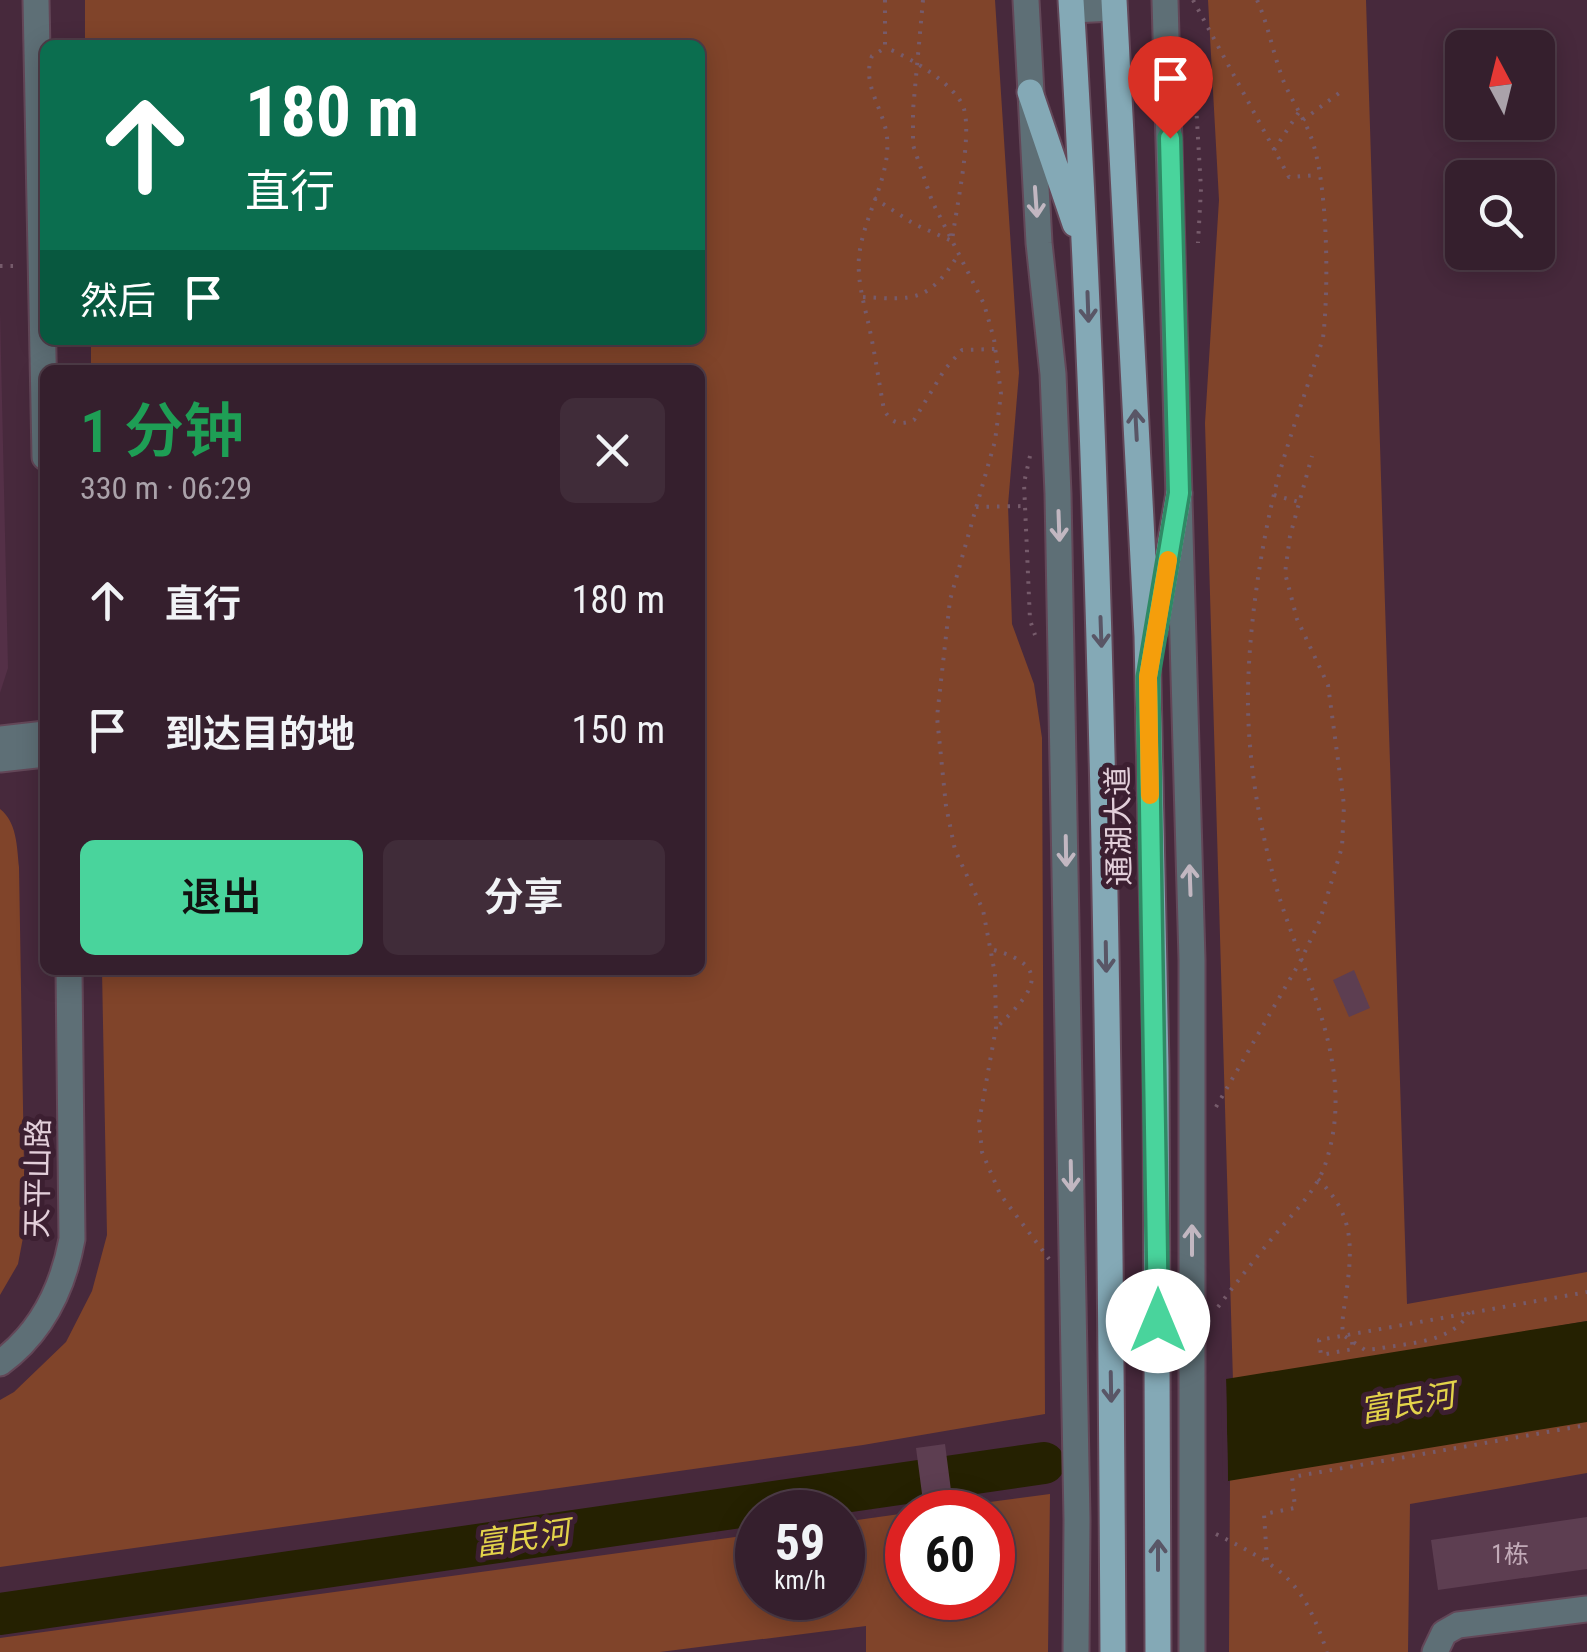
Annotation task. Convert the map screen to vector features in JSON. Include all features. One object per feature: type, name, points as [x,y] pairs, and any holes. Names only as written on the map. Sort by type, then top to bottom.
[{"type":"main road","name":"通湖大道","points":[[1114,4],[1148,677],[1156,1085],[1158,1652]]},
{"type":"main road","name":"通湖大道","points":[[1071,5],[1102,647],[1113,1652]]},
{"type":"main road","points":[[1030,92],[1085,253]]},
{"type":"main road","points":[[1148,677],[1179,493]]},
{"type":"street","points":[[36,0],[40,203]]},
{"type":"street","points":[[50,0],[51,40]]},
{"type":"street","points":[[1026,0],[1058,494],[1076,1448],[1076,1652]]},
{"type":"street","points":[[1165,0],[1192,960],[1192,1652]]},
{"type":"street","points":[[1071,5],[1114,4]]},
{"type":"street","points":[[0,739],[40,735]]},
{"type":"street","points":[[0,759],[40,755]]},
{"type":"street","name":"天平山路","points":[[0,1345],[22,1321],[45,1284],[60,1223],[55,975]]},
{"type":"street","name":"天平山路","points":[[0,1363],[42,1318],[67,1269],[74,1193],[69,975]]},
{"type":"street","points":[[1435,1652],[1444,1633],[1458,1625],[1587,1609]]},
{"type":"path","points":[[885,0],[885,48]]},
{"type":"path","points":[[923,0],[913,145],[926,186],[984,304],[995,349],[1002,411],[950,600],[937,717],[946,806],[955,850],[983,910],[992,950],[996,1028],[980,1122],[982,1152],[1000,1194],[1054,1265]]},
{"type":"path","points":[[1193,0],[1288,177],[1319,175]]},
{"type":"path","points":[[1208,1318],[1307,1197],[1325,1166],[1334,1132],[1332,1056],[1324,1016],[1277,890],[1261,822],[1248,706],[1261,573],[1274,496],[1323,338],[1325,258],[1319,175],[1311,138],[1281,75],[1270,32],[1256,0]]},
{"type":"path","points":[[885,48],[918,61],[960,101],[965,111],[966,141],[952,241]]},
{"type":"path","points":[[885,48],[872,56],[867,67],[887,136],[887,156],[859,260],[884,410],[891,422],[914,420],[945,369],[962,350],[995,349]]},
{"type":"path","points":[[1303,120],[1342,92]]},
{"type":"path","points":[[1274,150],[1299,112]]},
{"type":"path","points":[[874,198],[894,213],[952,241]]},
{"type":"path","points":[[863,297],[904,300],[924,296],[934,289],[959,254]]},
{"type":"path","points":[[1206,1118],[1219,1104],[1301,960],[1320,920],[1342,847],[1344,806],[1328,685],[1297,619],[1285,573],[1312,456]]},
{"type":"path","points":[[1274,496],[1300,503]]},
{"type":"path","points":[[976,507],[1025,506]]},
{"type":"path","points":[[992,950],[1020,959],[1031,970],[1033,980],[1032,990],[1022,1003],[996,1028]]},
{"type":"path","points":[[1318,1179],[1338,1199],[1349,1242],[1346,1295],[1340,1316],[1343,1336],[1365,1350],[1434,1338],[1463,1323],[1469,1312]]},
{"type":"path","points":[[1352,1342],[1353,1349],[1321,1354],[1318,1340],[1587,1292]]},
{"type":"path","points":[[1267,1560],[1264,1514],[1295,1508],[1292,1477],[1587,1425]]},
{"type":"path","points":[[1210,1530],[1267,1560],[1297,1585],[1313,1610],[1327,1652]]},
{"type":"shaded area","points":[[85,0],[995,0],[1019,373],[1008,505],[1012,624],[1034,684],[1042,738],[1045,1414],[863,1445],[0,1567],[0,1400],[14,1392],[66,1342],[92,1291],[107,1235],[102,975],[705,975],[705,365],[91,365],[91,345],[705,345],[705,40],[85,40]]},
{"type":"shaded area","points":[[1208,0],[1366,0],[1407,1304],[1587,1272],[1587,1321],[1233,1381],[1205,423],[1219,200]]},
{"type":"shaded area","points":[[0,311],[8,668],[0,693]]},
{"type":"shaded area","points":[[0,809],[13,828],[19,867],[25,1227],[18,1264],[0,1295]]},
{"type":"shaded area","points":[[1587,1416],[1587,1473],[1410,1504],[1408,1652],[1229,1652],[1230,1480]]},
{"type":"shaded area","points":[[1050,1494],[1048,1652],[866,1652],[866,1626],[660,1652],[0,1652],[0,1638],[735,1537],[735,1620],[865,1620],[865,1519],[885,1516],[885,1620],[1015,1620],[1015,1499]]},
{"type":"water","points":[[1587,1321],[1587,1422],[1228,1481],[1226,1379]]},
{"type":"pier","points":[[1226,1374],[1228,1486],[1223,1481],[1221,1379]]},
{"type":"building","points":[[1354,970],[1370,1008],[1349,1017],[1333,980]]},
{"type":"building","points":[[945,1444],[951,1490],[922,1490],[916,1448]]},
{"type":"building","points":[[1587,1517],[1587,1569],[1438,1590],[1431,1540]]},
{"type":"waterway","name":"富民河","points":[[0,1614],[1044,1463]]},
{"type":"slow traffic","points":[[1150,795],[1148,677],[1168,560]]},
{"type":"route","points":[[1158,1321],[1148,677],[1179,493],[1170,138]]}]
